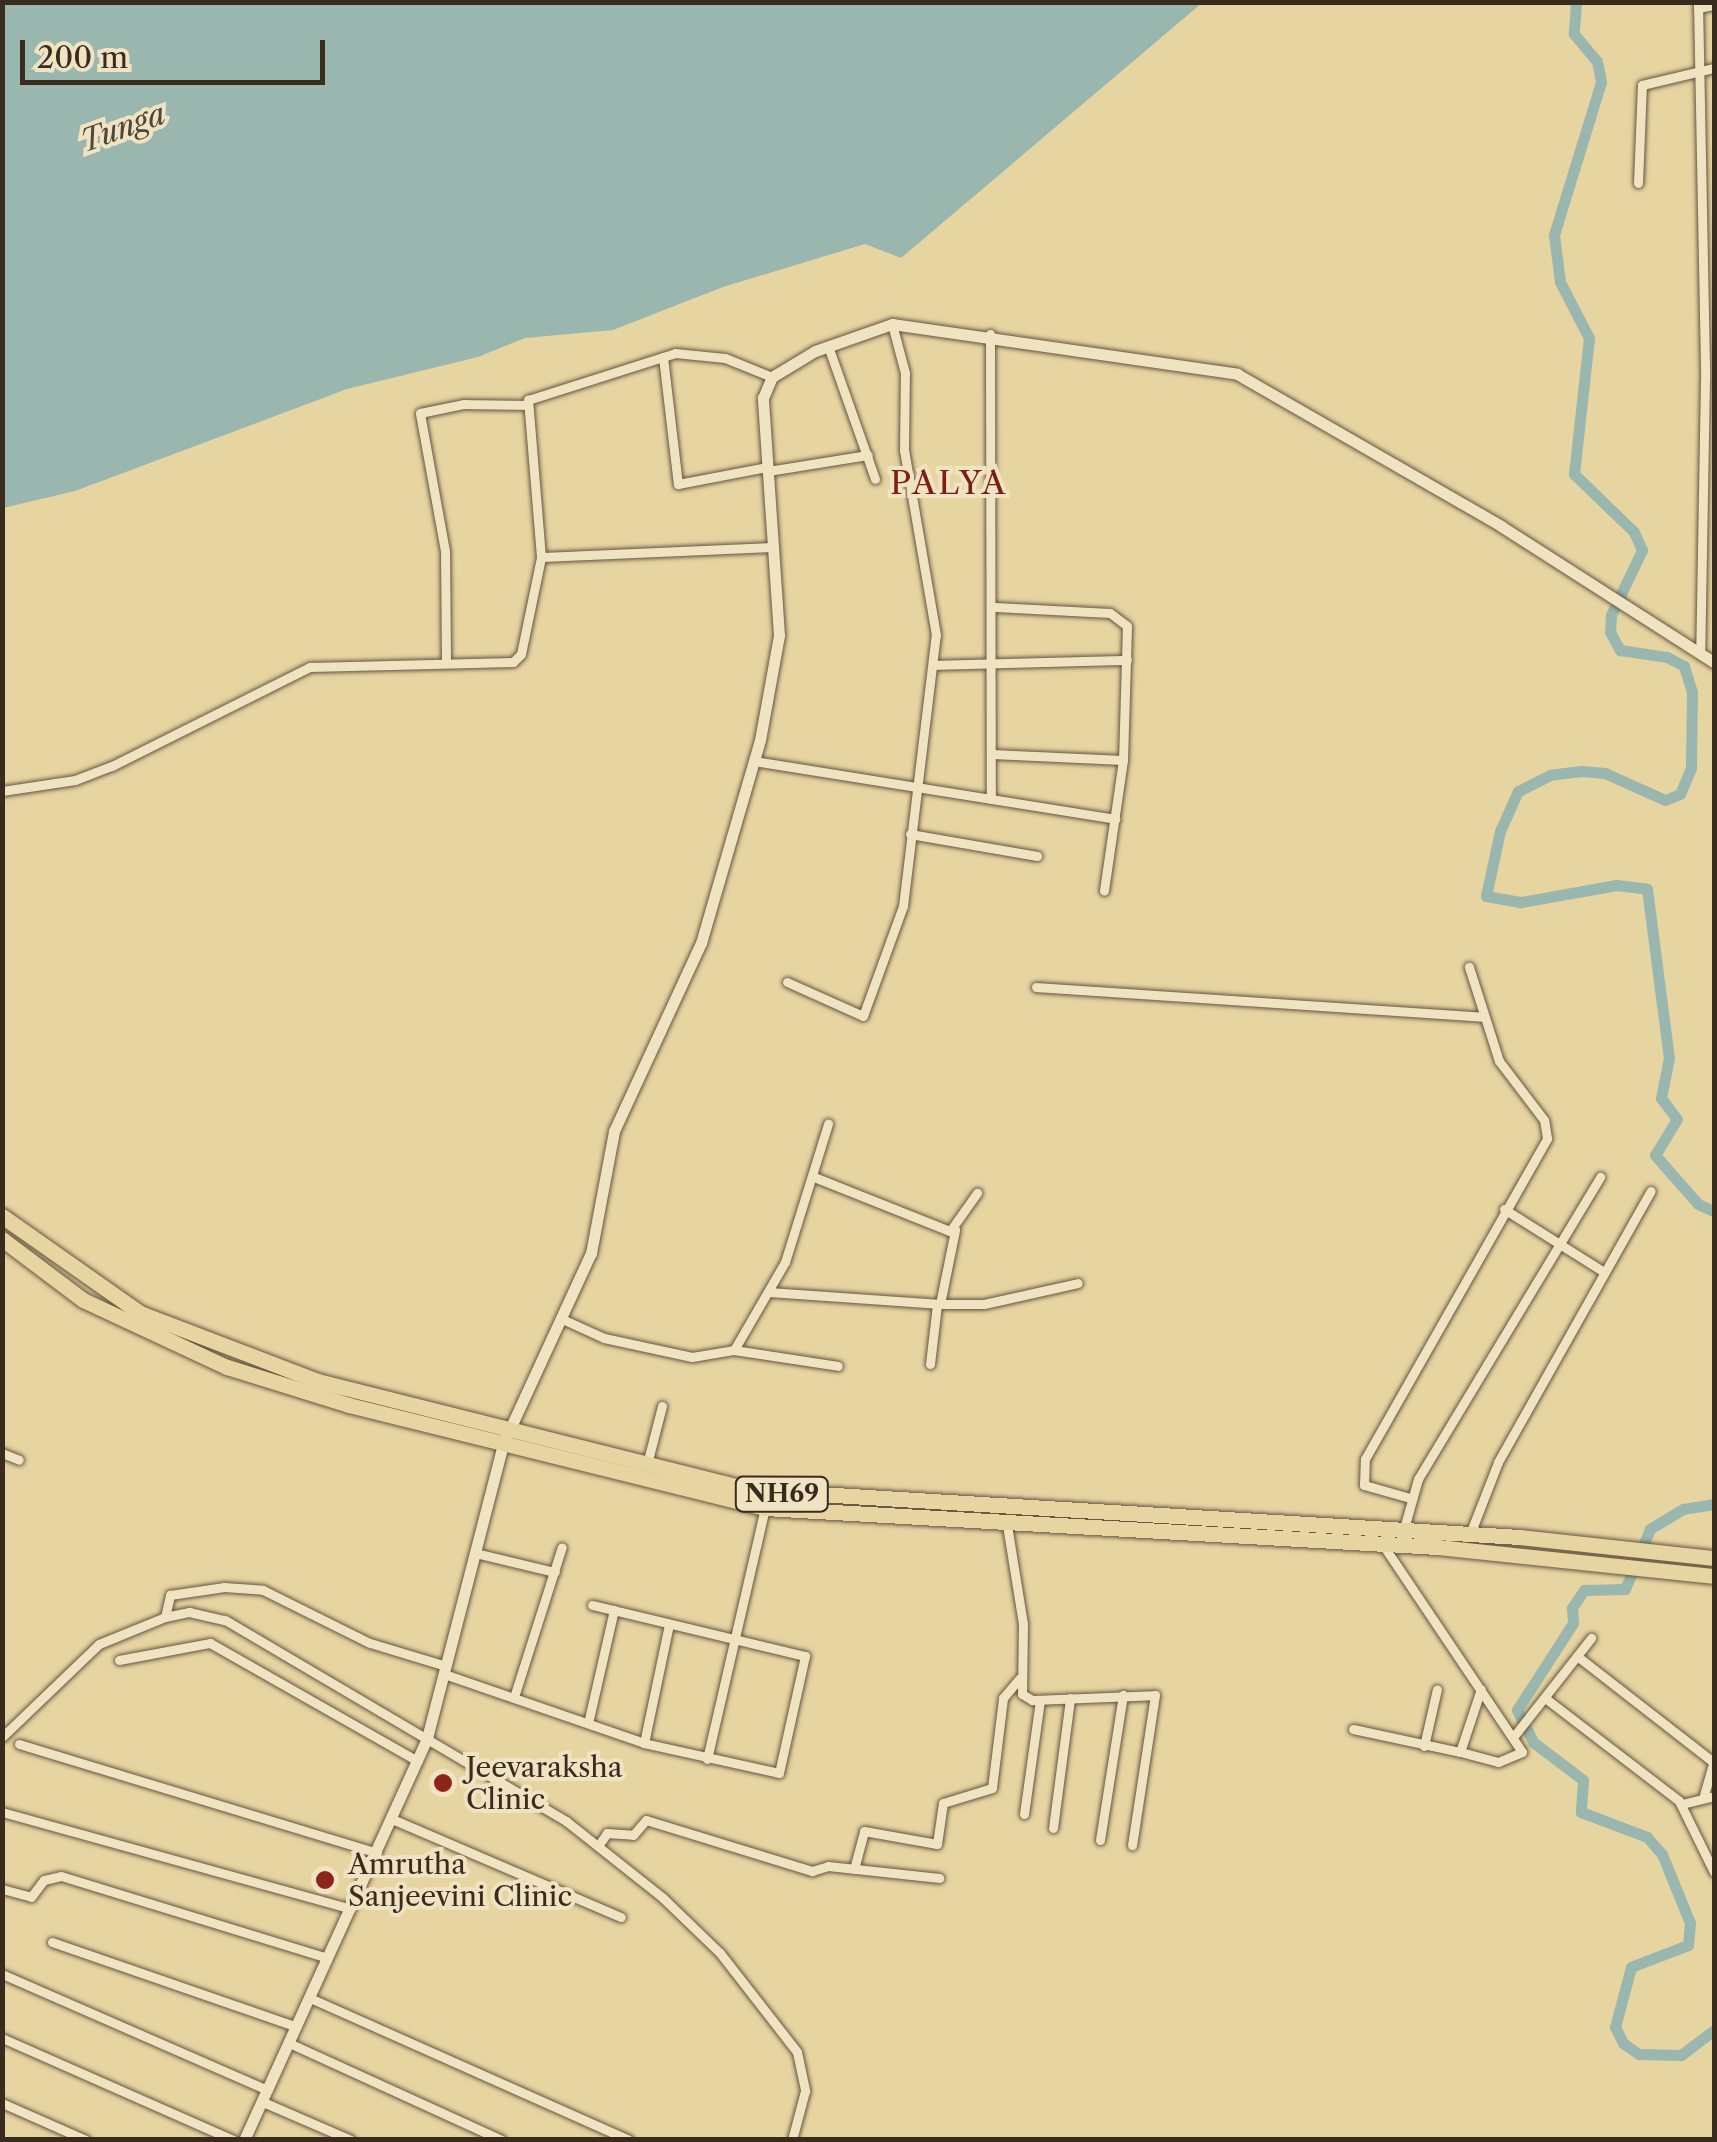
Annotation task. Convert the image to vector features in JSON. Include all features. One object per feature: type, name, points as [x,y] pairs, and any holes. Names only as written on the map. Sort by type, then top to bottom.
[{"type":"highway","name":"NH69","points":[[2,1216],[137,1319]]},
{"type":"highway","name":"NH69","points":[[2,1239],[83,1300],[323,1398],[803,1497],[1402,1538],[1714,1576]]},
{"type":"highway","name":"NH69","points":[[505,1437],[765,1508],[1383,1545],[1402,1538],[1470,1534],[1714,1558]]},
{"type":"street","points":[[1700,653],[1705,380],[1698,6],[1714,5]]},
{"type":"street","points":[[1638,182],[1642,85],[1714,68]]},
{"type":"street","points":[[244,2140],[423,1748],[505,1437],[591,1254],[614,1132],[690,975],[754,761],[779,635],[763,398],[772,377],[828,346],[892,324],[990,334],[1206,368],[1259,383],[1714,662]]},
{"type":"street","points":[[787,982],[858,1014],[868,1010],[903,906],[935,665],[935,620],[904,450],[906,380],[892,324]]},
{"type":"street","points":[[990,334],[995,607],[990,800]]},
{"type":"street","points":[[828,346],[875,480]]},
{"type":"street","points":[[2,791],[75,780],[112,766],[310,666],[517,660],[541,557],[526,405],[535,393],[663,357],[726,358],[772,377]]},
{"type":"street","points":[[663,357],[678,484],[868,455]]},
{"type":"street","points":[[446,662],[445,551],[420,413],[464,404],[526,405]]},
{"type":"street","points":[[541,557],[774,547]]},
{"type":"street","points":[[995,607],[1118,615],[1127,626],[1123,760],[1104,891]]},
{"type":"street","points":[[935,665],[995,659],[1126,660]]},
{"type":"street","points":[[992,754],[1123,760]]},
{"type":"street","points":[[754,761],[1115,818]]},
{"type":"street","points":[[910,834],[1037,856]]},
{"type":"street","points":[[1410,1498],[1364,1485],[1365,1459],[1543,1146],[1547,1126],[1499,1061],[1469,967]]},
{"type":"street","points":[[1036,988],[1482,1016]]},
{"type":"street","points":[[734,1350],[770,1292],[814,1177],[828,1124]]},
{"type":"street","points":[[814,1177],[955,1230]]},
{"type":"street","points":[[1402,1538],[1410,1498],[1600,1177]]},
{"type":"street","points":[[1470,1534],[1498,1462],[1650,1191]]},
{"type":"street","points":[[930,1364],[955,1230],[977,1193]]},
{"type":"street","points":[[1504,1210],[1604,1272]]},
{"type":"street","points":[[770,1292],[984,1304],[1078,1283]]},
{"type":"street","points":[[560,1318],[604,1338],[692,1357],[734,1350],[838,1366]]},
{"type":"street","points":[[648,1464],[662,1406]]},
{"type":"street","points":[[2,1453],[19,1460]]},
{"type":"street","points":[[707,1759],[765,1508]]},
{"type":"street","points":[[1006,1525],[1022,1624],[1019,1679],[1027,1698],[1156,1695],[1132,1845]]},
{"type":"street","points":[[1383,1545],[1481,1689],[1521,1730]]},
{"type":"street","points":[[514,1697],[562,1547]]},
{"type":"street","points":[[475,1553],[555,1572]]},
{"type":"street","points":[[165,1617],[170,1595],[224,1587],[263,1590],[370,1643],[514,1697],[589,1719],[644,1742],[779,1774],[806,1658],[592,1605]]},
{"type":"street","points":[[589,1719],[614,1610]]},
{"type":"street","points":[[2,1737],[87,1651],[165,1617],[189,1612],[225,1620],[423,1748]]},
{"type":"street","points":[[644,1742],[668,1624]]},
{"type":"street","points":[[1353,1729],[1506,1760],[1522,1752],[1521,1730],[1591,1638]]},
{"type":"street","points":[[119,1660],[210,1643],[423,1748],[598,1846],[720,1953],[796,2052],[805,2091],[792,2140]]},
{"type":"street","points":[[1577,1656],[1714,1760],[1709,1796],[1682,1804]]},
{"type":"street","points":[[854,1869],[864,1831],[937,1844],[944,1803],[992,1788],[1004,1698],[1019,1679]]},
{"type":"street","points":[[1424,1746],[1437,1689]]},
{"type":"street","points":[[1460,1752],[1481,1689]]},
{"type":"street","points":[[1100,1840],[1123,1695]]},
{"type":"street","points":[[1053,1828],[1070,1698]]},
{"type":"street","points":[[1545,1698],[1682,1804],[1714,1872]]},
{"type":"street","points":[[1024,1814],[1040,1700]]},
{"type":"street","points":[[19,1744],[376,1853]]},
{"type":"street","points":[[2,1812],[351,1909]]},
{"type":"street","points":[[392,1819],[621,1917]]},
{"type":"street","points":[[598,1846],[606,1833],[634,1836],[649,1820],[812,1872],[854,1869],[939,1878]]},
{"type":"street","points":[[2,1889],[31,1897],[44,1880],[61,1876],[328,1958]]},
{"type":"street","points":[[52,1942],[297,2028]]},
{"type":"street","points":[[2,1974],[351,2140]]},
{"type":"street","points":[[310,1998],[629,2140]]},
{"type":"street","points":[[2,2038],[233,2140]]},
{"type":"street","points":[[290,2043],[502,2140]]},
{"type":"street","points":[[2,2103],[86,2140]]},
{"type":"water","name":"Tunga","points":[[2,3],[1202,3],[901,258],[865,244],[723,287],[613,330],[525,338],[478,357],[347,389],[75,491],[3,508]]},
{"type":"waterway","points":[[1576,2],[1574,34],[1597,61],[1601,82],[1554,235],[1560,282],[1589,338],[1574,474],[1634,532],[1642,550],[1611,615],[1610,632],[1620,650],[1667,657],[1684,666],[1692,692],[1691,768],[1680,794],[1665,800],[1605,773],[1581,771],[1550,775],[1518,791],[1500,831],[1486,896],[1521,902],[1616,885],[1647,889],[1669,1058],[1661,1098],[1677,1119],[1655,1155],[1698,1204],[1714,1211]]},
{"type":"waterway","points":[[1714,1504],[1683,1509],[1650,1529],[1625,1589],[1584,1590],[1572,1608],[1573,1623],[1517,1710],[1533,1742],[1583,1780],[1581,1812],[1647,1837],[1662,1854],[1690,1923],[1688,1945],[1631,1967],[1615,2027],[1623,2043],[1639,2054],[1681,2055],[1714,2030]]},
{"type":"place","name":"Jeevaraksha Clinic","points":[[443,1783]]},
{"type":"place","name":"Amrutha Sanjeevini Clinic","points":[[325,1880]]},
{"type":"district","name":"PALYA","points":[[949,483]]}]
